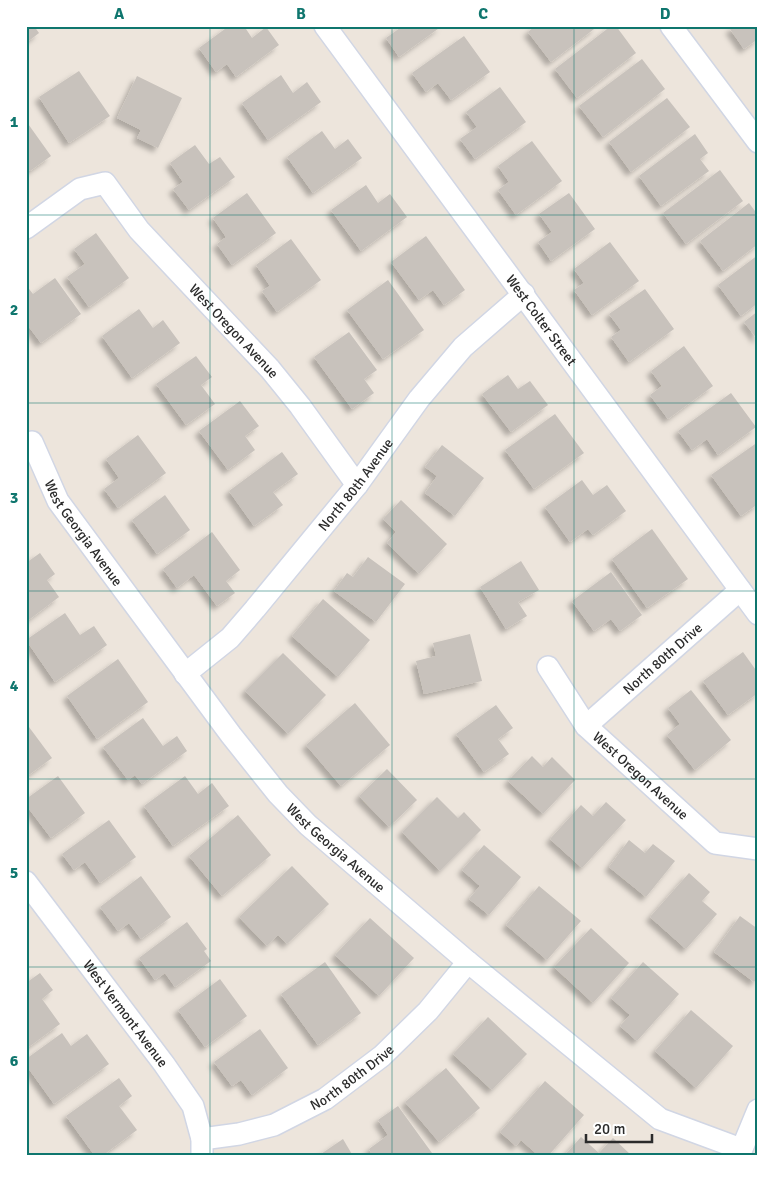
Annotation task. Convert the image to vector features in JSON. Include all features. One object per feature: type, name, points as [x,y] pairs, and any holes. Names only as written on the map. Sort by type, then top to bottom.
[{"type":"street","name":"West Colter Street","points":[[325,26],[758,614]]},
{"type":"street","points":[[671,26],[758,142]]},
{"type":"street","name":"West Oregon Avenue","points":[[26,228],[80,189],[105,183],[139,230],[270,369],[300,406],[357,484]]},
{"type":"street","name":"North 80th Avenue","points":[[185,674],[230,638],[357,484],[420,399],[463,347],[524,294]]},
{"type":"street","name":"West Georgia Avenue","points":[[32,442],[58,501],[185,674],[278,794],[308,825],[468,962],[660,1119],[740,1153]]},
{"type":"street","name":"North 80th Drive","points":[[586,726],[740,590]]},
{"type":"street","name":"West Oregon Avenue","points":[[548,667],[586,726],[715,843],[758,849]]},
{"type":"street","name":"West Vermont Avenue","points":[[26,882],[164,1064],[193,1106],[202,1148]]},
{"type":"street","name":"North 80th Drive","points":[[202,1148],[239,1134],[274,1124],[325,1100],[382,1056],[428,1011],[468,962]]},
{"type":"street","points":[[740,1153],[758,1110]]},
{"type":"building","points":[[26,26],[34,26],[39,33],[26,43]]},
{"type":"building","points":[[229,26],[244,26],[252,38],[266,27],[279,45],[236,77],[227,64],[216,72],[199,48]]},
{"type":"building","points":[[398,26],[442,26],[399,57],[386,38],[400,28]]},
{"type":"building","points":[[535,26],[598,26],[551,62],[528,32]]},
{"type":"building","points":[[611,26],[616,26],[636,53],[577,98],[555,69]]},
{"type":"building","points":[[734,26],[758,26],[758,39],[744,49],[730,29]]},
{"type":"building","points":[[464,36],[490,72],[451,100],[438,83],[426,92],[412,73]]},
{"type":"building","points":[[642,59],[665,89],[603,137],[579,106]]},
{"type":"building","points":[[79,71],[110,116],[69,143],[39,97]]},
{"type":"building","points":[[281,75],[293,93],[307,82],[321,102],[268,140],[242,103]]},
{"type":"building","points":[[137,76],[182,98],[158,148],[137,138],[141,130],[117,118]]},
{"type":"building","points":[[500,87],[526,122],[475,159],[460,139],[477,127],[466,112]]},
{"type":"building","points":[[667,98],[690,127],[631,172],[609,142]]},
{"type":"building","points":[[26,121],[51,156],[30,171],[26,166]]},
{"type":"building","points":[[322,131],[335,149],[348,139],[362,158],[313,193],[287,157]]},
{"type":"building","points":[[695,134],[708,153],[700,159],[709,171],[661,206],[639,176]]},
{"type":"building","points":[[532,141],[562,181],[516,215],[498,190],[509,182],[498,166]]},
{"type":"building","points":[[195,145],[209,164],[220,157],[235,177],[189,210],[173,189],[183,182],[170,163]]},
{"type":"building","points":[[720,170],[743,201],[686,244],[663,213]]},
{"type":"building","points":[[366,185],[378,203],[390,194],[407,217],[361,251],[331,210]]},
{"type":"building","points":[[247,193],[276,233],[232,265],[217,244],[226,237],[213,218]]},
{"type":"building","points":[[569,193],[595,229],[551,261],[538,242],[552,232],[539,214]]},
{"type":"building","points":[[749,203],[758,215],[758,244],[723,271],[700,241]]},
{"type":"building","points":[[96,233],[129,278],[89,307],[67,277],[85,264],[74,249]]},
{"type":"building","points":[[426,236],[465,290],[444,305],[433,290],[419,300],[391,262]]},
{"type":"building","points":[[291,239],[321,280],[277,312],[262,291],[270,286],[256,265]]},
{"type":"building","points":[[610,242],[639,281],[592,315],[574,290],[584,283],[574,269]]},
{"type":"building","points":[[758,255],[758,303],[741,316],[718,285]]},
{"type":"building","points":[[55,278],[81,314],[41,343],[26,323],[26,285],[33,294]]},
{"type":"building","points":[[388,280],[424,330],[383,359],[347,310]]},
{"type":"building","points":[[645,289],[674,329],[629,362],[611,337],[621,330],[609,314]]},
{"type":"building","points":[[139,309],[153,328],[163,320],[180,343],[132,378],[102,336]]},
{"type":"building","points":[[758,311],[758,340],[744,322]]},
{"type":"building","points":[[349,332],[377,370],[364,379],[374,393],[352,409],[314,357]]},
{"type":"building","points":[[684,346],[713,386],[668,419],[650,395],[662,386],[651,371]]},
{"type":"building","points":[[196,356],[212,377],[201,385],[215,404],[186,425],[156,384]]},
{"type":"building","points":[[508,375],[518,389],[530,381],[548,405],[511,432],[482,394]]},
{"type":"building","points":[[731,393],[756,427],[718,455],[707,439],[692,450],[678,431]]},
{"type":"building","points":[[240,401],[259,426],[245,436],[255,450],[228,470],[199,431]]},
{"type":"building","points":[[555,414],[584,453],[534,489],[505,450]]},
{"type":"building","points":[[138,435],[166,473],[118,508],[104,489],[119,478],[106,459]]},
{"type":"building","points":[[758,442],[758,504],[741,516],[711,475]]},
{"type":"building","points":[[442,445],[484,478],[455,516],[425,493],[437,476],[425,467]]},
{"type":"building","points":[[282,452],[298,474],[273,492],[283,505],[254,526],[229,491]]},
{"type":"building","points":[[582,480],[593,495],[607,485],[626,511],[593,535],[588,529],[570,542],[545,507]]},
{"type":"building","points":[[165,495],[190,530],[157,554],[132,520]]},
{"type":"building","points":[[401,500],[447,544],[419,574],[387,543],[396,532],[383,519]]},
{"type":"building","points":[[652,529],[688,579],[647,608],[612,559]]},
{"type":"building","points":[[212,532],[240,570],[226,581],[235,593],[217,606],[194,575],[177,588],[163,569]]},
{"type":"building","points":[[40,553],[55,574],[47,580],[59,597],[26,622],[26,563]]},
{"type":"building","points":[[368,557],[405,584],[376,622],[334,591],[347,573],[353,577]]},
{"type":"building","points":[[521,561],[539,590],[518,602],[527,616],[506,629],[480,587]]},
{"type":"building","points":[[611,572],[642,615],[620,631],[611,619],[594,631],[572,601]]},
{"type":"building","points":[[323,599],[370,640],[338,677],[292,636]]},
{"type":"building","points":[[65,613],[80,635],[94,626],[107,645],[55,682],[26,640]]},
{"type":"building","points":[[470,634],[482,681],[424,694],[416,661],[436,656],[433,643]]},
{"type":"building","points":[[743,652],[758,673],[758,693],[728,715],[703,681]]},
{"type":"building","points":[[283,653],[326,695],[288,734],[245,691]]},
{"type":"building","points":[[118,659],[148,702],[97,739],[67,696]]},
{"type":"building","points":[[691,690],[731,740],[695,770],[667,735],[680,724],[668,708]]},
{"type":"building","points":[[355,703],[390,745],[341,786],[306,745]]},
{"type":"building","points":[[496,705],[513,728],[498,739],[509,754],[484,772],[456,734]]},
{"type":"building","points":[[143,718],[163,746],[177,736],[187,751],[142,784],[135,775],[128,780],[103,747]]},
{"type":"building","points":[[26,723],[52,758],[26,777]]},
{"type":"building","points":[[532,756],[543,767],[552,757],[575,780],[543,814],[508,781]]},
{"type":"building","points":[[387,769],[417,800],[389,827],[359,796]]},
{"type":"building","points":[[58,776],[85,813],[51,838],[26,805],[26,799]]},
{"type":"building","points":[[185,776],[198,794],[212,783],[229,806],[173,846],[144,806]]},
{"type":"building","points":[[437,797],[458,818],[464,812],[481,830],[440,871],[402,832]]},
{"type":"building","points":[[606,802],[626,820],[582,868],[550,839],[581,805],[593,816]]},
{"type":"building","points":[[238,815],[271,855],[222,896],[189,856]]},
{"type":"building","points":[[109,820],[136,857],[100,883],[85,862],[74,870],[62,854]]},
{"type":"building","points":[[629,840],[645,853],[653,844],[675,861],[646,897],[609,867]]},
{"type":"building","points":[[484,845],[521,877],[489,915],[469,899],[480,886],[462,870]]},
{"type":"building","points":[[292,866],[329,904],[287,944],[278,935],[267,946],[239,917]]},
{"type":"building","points":[[689,873],[710,892],[702,901],[717,914],[686,949],[650,917]]},
{"type":"building","points":[[141,876],[171,917],[141,939],[129,923],[118,931],[100,907]]},
{"type":"building","points":[[539,886],[581,921],[547,960],[506,925]]},
{"type":"building","points":[[740,916],[758,929],[758,977],[754,982],[714,952]]},
{"type":"building","points":[[370,918],[414,958],[379,996],[335,955]]},
{"type":"building","points":[[187,922],[207,949],[204,951],[211,961],[175,987],[165,973],[155,980],[139,958]]},
{"type":"building","points":[[591,928],[629,963],[593,1003],[554,967]]},
{"type":"building","points":[[325,962],[361,1013],[318,1045],[281,994]]},
{"type":"building","points":[[643,962],[679,994],[637,1041],[620,1026],[630,1015],[611,998]]},
{"type":"building","points":[[40,973],[53,990],[42,999],[60,1024],[26,1049],[26,983]]},
{"type":"building","points":[[220,979],[247,1016],[205,1047],[178,1010]]},
{"type":"building","points":[[691,1010],[733,1046],[696,1088],[655,1051]]},
{"type":"building","points":[[488,1017],[527,1054],[492,1090],[453,1054]]},
{"type":"building","points":[[260,1029],[288,1068],[252,1095],[241,1080],[232,1086],[214,1062]]},
{"type":"building","points":[[62,1033],[71,1046],[87,1034],[109,1064],[54,1104],[26,1065],[26,1059]]},
{"type":"building","points":[[446,1068],[480,1108],[439,1142],[405,1102]]},
{"type":"building","points":[[119,1078],[132,1096],[119,1106],[137,1130],[102,1156],[95,1156],[66,1116]]},
{"type":"building","points":[[545,1081],[584,1115],[548,1156],[539,1156],[521,1140],[516,1146],[500,1132]]},
{"type":"building","points":[[398,1106],[432,1153],[428,1156],[373,1156],[369,1149],[388,1135],[378,1120]]},
{"type":"building","points":[[581,1137],[599,1153],[613,1138],[631,1155],[564,1156]]},
{"type":"building","points":[[343,1139],[353,1156],[318,1156]]}]
